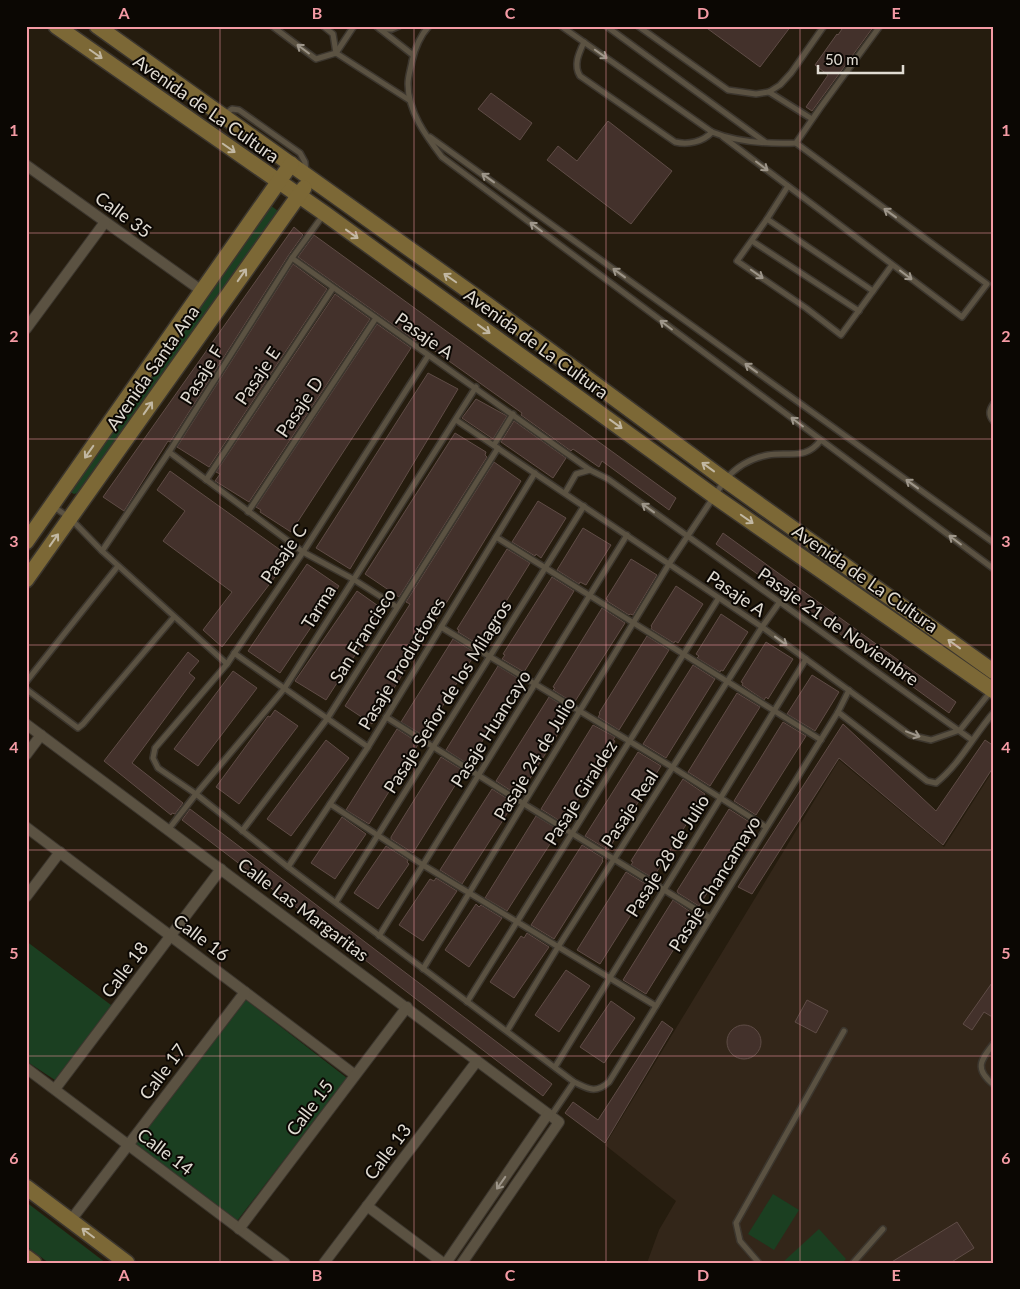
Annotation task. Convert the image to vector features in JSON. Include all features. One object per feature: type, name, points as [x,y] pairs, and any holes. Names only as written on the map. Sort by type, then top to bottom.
[{"type":"main road","name":"Avenida de La Cultura","points":[[56,26],[324,213],[714,496],[993,689]]},
{"type":"main road","name":"Avenida de La Cultura","points":[[97,26],[488,305],[725,480],[994,672]]},
{"type":"main road","name":"Avenida Santa Ana","points":[[28,537],[52,506],[291,164]]},
{"type":"main road","name":"Avenida Santa Ana","points":[[26,580],[298,196],[308,177]]},
{"type":"main road","points":[[26,1187],[127,1263]]},
{"type":"main road","points":[[26,1257],[34,1263]]},
{"type":"street","name":"Calle 35","points":[[26,165],[202,291]]},
{"type":"street","points":[[26,329],[105,222]]},
{"type":"street","name":"Calle Las Margaritas","points":[[26,724],[559,1122],[527,1169]]},
{"type":"street","points":[[26,755],[41,735]]},
{"type":"street","name":"Calle 16","points":[[26,827],[356,1075]]},
{"type":"street","points":[[26,897],[60,852]]},
{"type":"street","name":"Calle 18","points":[[54,1089],[221,869]]},
{"type":"street","name":"Calle 17","points":[[71,1220],[245,992]]},
{"type":"street","name":"Calle 15","points":[[239,1229],[407,1007]]},
{"type":"street","name":"Calle 13","points":[[324,1263],[477,1061]]},
{"type":"street","name":"Calle 14","points":[[26,1068],[285,1263]]},
{"type":"street","points":[[367,1206],[444,1263],[549,1115]]},
{"type":"street","points":[[462,1263],[527,1169],[516,1161]]},
{"type":"street","points":[[486,1205],[497,1212]]},
{"type":"lane","points":[[272,26],[316,59],[336,53],[354,26]]},
{"type":"lane","points":[[323,26],[334,34],[336,53]]},
{"type":"lane","points":[[377,28],[392,29],[399,26]]},
{"type":"lane","points":[[429,26],[418,41],[414,55],[408,82],[409,100],[425,134],[442,157],[994,569]]},
{"type":"lane","points":[[561,26],[712,132],[723,137],[962,317],[987,284],[796,143],[765,142],[723,137]]},
{"type":"lane","points":[[606,26],[765,142]]},
{"type":"lane","points":[[638,26],[728,90],[756,94],[769,92],[780,85],[791,73],[824,26]]},
{"type":"lane","points":[[796,143],[880,26]]},
{"type":"lane","points":[[377,28],[414,55]]},
{"type":"lane","points":[[584,42],[577,58],[580,76],[675,142],[684,144],[708,136],[712,132]]},
{"type":"lane","points":[[336,53],[409,100]]},
{"type":"lane","points":[[769,92],[812,119]]},
{"type":"lane","points":[[223,116],[232,109],[239,110],[289,144],[300,153],[305,162],[308,177]]},
{"type":"lane","points":[[425,134],[994,543]]},
{"type":"lane","points":[[788,186],[752,241],[737,260],[806,308],[839,334],[842,334],[892,265]]},
{"type":"lane","name":"Pasaje F","points":[[102,551],[169,452],[292,258],[324,213]]},
{"type":"lane","points":[[767,219],[873,291]]},
{"type":"lane","points":[[752,241],[859,311]]},
{"type":"lane","name":"Pasaje A","points":[[292,258],[428,356],[476,387],[590,470]]},
{"type":"lane","name":"Pasaje E","points":[[206,480],[333,288]]},
{"type":"lane","name":"Pasaje D","points":[[248,512],[376,318]]},
{"type":"lane","name":"Pasaje C","points":[[196,794],[158,768],[153,758],[155,748],[227,664],[302,552],[428,356]]},
{"type":"lane","name":"Tarma","points":[[168,830],[284,689],[476,387]]},
{"type":"lane","points":[[994,403],[989,412],[989,416],[994,422]]},
{"type":"lane","name":"San Francisco","points":[[242,831],[327,719],[496,447],[513,414]]},
{"type":"lane","name":"Pasaje A","points":[[456,420],[762,627],[910,735],[931,740],[960,730]]},
{"type":"lane","name":"Pasaje 24 de Julio","points":[[423,969],[668,564],[725,480],[733,470],[745,463],[767,455],[806,453],[814,449],[821,440]]},
{"type":"lane","points":[[169,452],[302,552],[353,579],[397,608]]},
{"type":"lane","points":[[565,493],[576,474],[590,470]]},
{"type":"lane","name":"Pasaje 21 de Noviembre","points":[[590,470],[608,479],[972,740]]},
{"type":"lane","name":"Pasaje Productores","points":[[288,867],[368,747],[535,473]]},
{"type":"lane","points":[[52,506],[70,518],[118,566],[227,664]]},
{"type":"lane","name":"Pasaje Señor de los Milagros","points":[[336,902],[584,506]]},
{"type":"lane","points":[[496,536],[821,740]]},
{"type":"lane","name":"Pasaje Huancayo","points":[[379,936],[627,536]]},
{"type":"lane","points":[[26,682],[118,566]]},
{"type":"lane","name":"Pasaje Giraldez","points":[[467,1002],[718,599]]},
{"type":"lane","name":"Pasaje Real","points":[[507,1031],[672,767],[779,603]]},
{"type":"lane","points":[[26,689],[78,728],[84,724],[174,616]]},
{"type":"lane","points":[[441,627],[630,741],[766,827]]},
{"type":"lane","points":[[234,653],[368,747]]},
{"type":"lane","name":"Pasaje 28 de Julio","points":[[555,1067],[806,659]]},
{"type":"lane","points":[[960,730],[993,689]]},
{"type":"lane","name":"Pasaje Chancamayo","points":[[574,1082],[591,1090],[601,1088],[609,1082],[821,740],[849,690]]},
{"type":"lane","points":[[838,712],[927,781],[936,783],[945,776],[994,712]]},
{"type":"lane","points":[[386,717],[478,776],[710,918]]},
{"type":"lane","points":[[196,794],[288,867],[574,1082],[549,1115]]},
{"type":"lane","points":[[330,804],[423,865],[656,1006]]},
{"type":"lane","points":[[759,1263],[740,1241],[736,1223],[844,1031]]},
{"type":"lane","points":[[994,1043],[981,1061],[980,1068],[983,1075],[994,1085]]},
{"type":"lane","points":[[852,1263],[883,1230]]},
{"type":"shaded area","points":[[839,760],[944,847],[994,769],[994,1263],[647,1263],[659,1230],[676,1201],[605,1145]]},
{"type":"green space","points":[[270,205],[278,211],[77,493],[70,492],[70,487]]},
{"type":"green space","points":[[26,941],[111,1005],[108,1019],[55,1080],[26,1061]]},
{"type":"green space","points":[[245,999],[347,1078],[237,1221],[133,1142]]},
{"type":"green space","points":[[773,1194],[799,1210],[774,1250],[748,1234]]},
{"type":"green space","points":[[26,1202],[106,1263],[49,1263],[26,1246]]},
{"type":"green space","points":[[819,1229],[846,1259],[842,1263],[782,1263]]},
{"type":"building","points":[[704,26],[791,26],[760,67]]},
{"type":"building","points":[[844,26],[874,26],[812,111],[806,107],[828,75],[815,65]]},
{"type":"building","points":[[491,93],[532,123],[520,140],[478,109]]},
{"type":"building","points":[[608,121],[672,171],[631,224],[547,160],[558,146],[577,161]]},
{"type":"building","points":[[294,227],[303,235],[124,511],[103,497]]},
{"type":"building","points":[[314,235],[676,498],[669,510],[602,461],[599,467],[573,449],[571,451],[521,415],[522,413],[418,339],[416,341],[298,257]]},
{"type":"building","points":[[293,264],[327,289],[209,467],[177,447]]},
{"type":"building","points":[[335,294],[370,319],[249,502],[215,481],[220,474],[216,472]]},
{"type":"building","points":[[377,324],[411,348],[291,532],[260,512],[261,510],[256,507]]},
{"type":"building","points":[[428,373],[458,389],[350,569],[316,548]]},
{"type":"building","points":[[476,399],[507,416],[493,439],[462,418]]},
{"type":"building","points":[[514,421],[566,458],[553,478],[501,442]]},
{"type":"building","points":[[455,433],[486,452],[485,455],[487,457],[399,597],[365,574]]},
{"type":"building","points":[[494,462],[521,481],[372,724],[345,706],[410,604],[406,602]]},
{"type":"building","points":[[170,471],[290,557],[222,647],[203,630],[232,592],[163,541],[185,511],[157,490]]},
{"type":"building","points":[[538,501],[566,518],[541,558],[512,542]]},
{"type":"building","points":[[583,528],[611,545],[586,585],[580,582],[579,584],[557,570]]},
{"type":"building","points":[[723,533],[956,702],[949,713],[716,544]]},
{"type":"building","points":[[507,549],[530,563],[479,645],[458,632],[459,630],[457,629]]},
{"type":"building","points":[[631,559],[657,575],[633,615],[629,615],[606,599]]},
{"type":"building","points":[[307,564],[339,586],[280,673],[248,651]]},
{"type":"building","points":[[552,577],[574,591],[524,672],[502,659],[505,655],[503,654]]},
{"type":"building","points":[[676,586],[703,604],[678,643],[675,641],[674,643],[651,629],[651,626]]},
{"type":"building","points":[[357,591],[384,610],[326,700],[295,681]]},
{"type":"building","points":[[602,608],[625,623],[574,703],[553,690],[555,688],[553,687]]},
{"type":"building","points":[[721,614],[748,632],[723,671],[721,670],[720,672],[697,658],[699,656],[696,654]]},
{"type":"building","points":[[647,636],[669,650],[619,730],[598,717],[599,713]]},
{"type":"building","points":[[453,639],[474,652],[473,657],[424,736],[401,722]]},
{"type":"building","points":[[766,642],[793,659],[768,699],[766,697],[764,700],[742,685],[743,683],[741,682]]},
{"type":"building","points":[[188,652],[199,661],[189,673],[195,678],[132,763],[183,803],[175,814],[172,813],[171,815],[104,761]]},
{"type":"building","points":[[693,665],[715,679],[666,758],[643,744]]},
{"type":"building","points":[[498,666],[519,679],[519,682],[468,764],[446,750]]},
{"type":"building","points":[[233,671],[257,688],[198,766],[174,749]]},
{"type":"building","points":[[812,675],[839,692],[815,731],[787,714]]},
{"type":"building","points":[[737,693],[760,707],[710,786],[688,772]]},
{"type":"building","points":[[549,697],[570,710],[567,715],[569,716],[519,796],[496,781]]},
{"type":"building","points":[[275,710],[298,726],[239,804],[216,787],[268,716],[270,717]]},
{"type":"building","points":[[783,722],[806,736],[756,815],[734,801]]},
{"type":"building","points":[[843,724],[936,811],[985,740],[994,746],[994,766],[943,845],[839,758],[752,894],[738,887]]},
{"type":"building","points":[[593,725],[615,737],[613,740],[615,741],[563,823],[541,809]]},
{"type":"building","points":[[397,729],[419,743],[369,824],[346,810]]},
{"type":"building","points":[[326,740],[349,758],[291,836],[267,819]]},
{"type":"building","points":[[638,752],[661,766],[608,850],[585,836]]},
{"type":"building","points":[[441,757],[464,771],[413,853],[391,839],[391,837]]},
{"type":"building","points":[[683,779],[705,794],[653,878],[631,865],[633,862],[631,861]]},
{"type":"building","points":[[492,789],[514,803],[462,884],[440,870]]},
{"type":"building","points":[[190,809],[552,1084],[543,1096],[182,820]]},
{"type":"building","points":[[729,809],[751,823],[699,906],[677,891]]},
{"type":"building","points":[[536,816],[559,830],[507,911],[485,898]]},
{"type":"building","points":[[342,817],[366,834],[335,879],[311,863]]},
{"type":"building","points":[[582,845],[603,858],[603,861],[554,939],[531,925]]},
{"type":"building","points":[[386,846],[408,860],[409,864],[378,909],[354,893]]},
{"type":"building","points":[[626,872],[649,886],[600,964],[577,950]]},
{"type":"building","points":[[436,878],[457,891],[423,941],[399,925],[430,879],[434,881]]},
{"type":"building","points":[[673,900],[695,915],[646,994],[623,980]]},
{"type":"building","points":[[476,904],[502,918],[469,967],[445,950]]},
{"type":"building","points":[[527,933],[549,947],[514,998],[490,982],[521,936],[524,938]]},
{"type":"building","points":[[566,970],[590,986],[559,1032],[535,1015]]},
{"type":"building","points":[[994,980],[994,1018],[984,1012],[972,1030],[963,1024]]},
{"type":"building","points":[[807,1000],[828,1011],[816,1033],[795,1022]]},
{"type":"building","points":[[611,1001],[635,1018],[604,1063],[580,1047]]},
{"type":"building","points":[[662,1021],[673,1029],[605,1143],[565,1113],[573,1102],[598,1120]]},
{"type":"building","points":[[744,1025],[756,1030],[761,1042],[756,1054],[744,1059],[732,1054],[727,1042],[732,1030]]},
{"type":"building","points":[[957,1222],[974,1248],[950,1263],[890,1263]]}]
